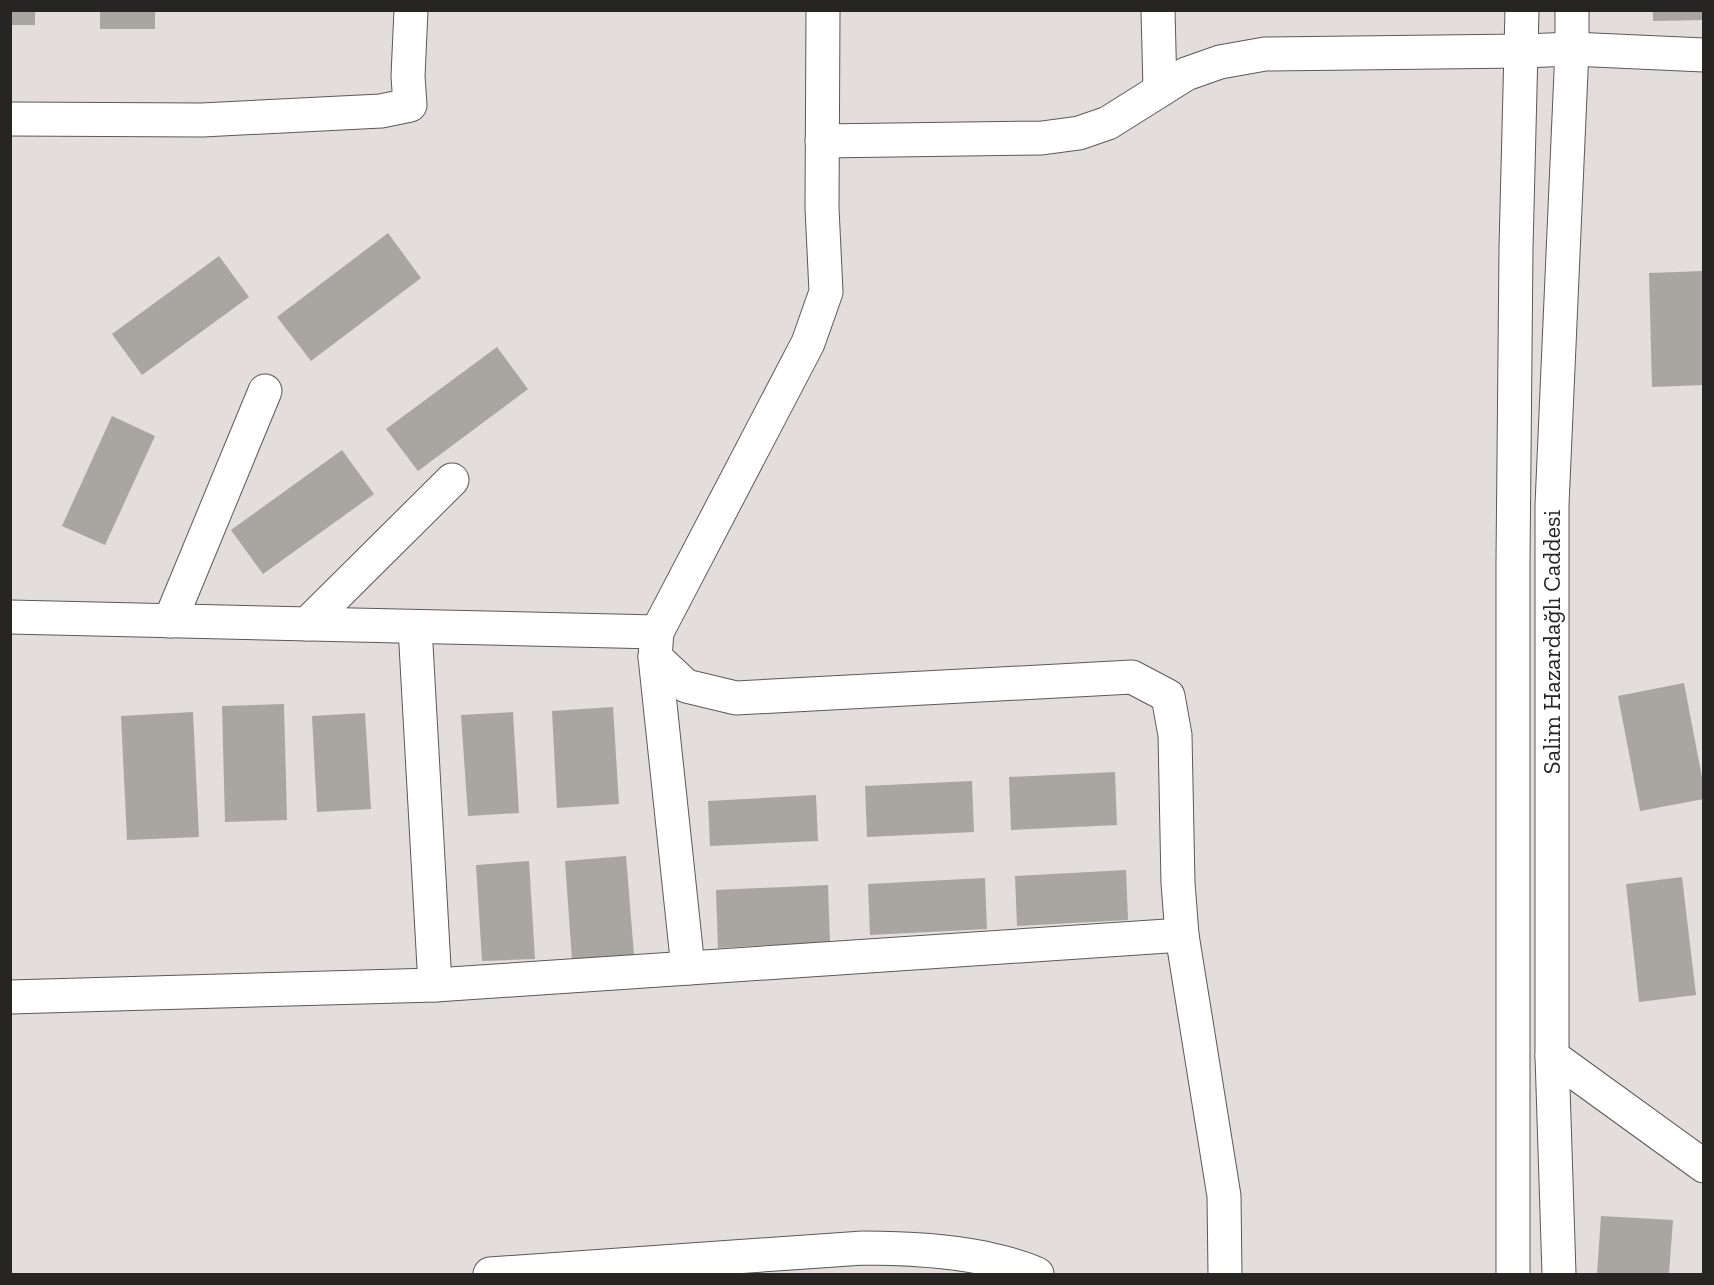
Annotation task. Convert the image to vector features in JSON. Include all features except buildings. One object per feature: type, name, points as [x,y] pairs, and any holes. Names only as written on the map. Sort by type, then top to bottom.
[{"type":"street","points":[[10,119],[202,120],[381,111],[410,105],[408,76],[411,10]]},
{"type":"street","points":[[688,968],[656,645],[808,343],[826,292],[822,208],[823,10]]},
{"type":"street","points":[[1158,10],[1160,90]]},
{"type":"street","name":"Salim Hazardağlı Caddesi","points":[[1513,1275],[1513,561],[1516,248],[1522,10]]},
{"type":"street","name":"Salim Hazardağlı Caddesi","points":[[1559,1275],[1551,1056],[1552,505],[1572,10]]},
{"type":"street","points":[[822,141],[1042,138],[1079,133],[1108,123],[1186,74],[1220,62],[1265,54],[1572,49],[1704,55]]},
{"type":"street","points":[[170,621],[265,391]]},
{"type":"street","points":[[307,624],[452,480]]},
{"type":"street","points":[[10,617],[415,627],[656,645],[686,686],[736,698],[1132,677],[1141,681],[1168,696],[1175,735],[1178,883],[1182,935],[1224,1196],[1225,1275]]},
{"type":"street","points":[[415,627],[435,985]]},
{"type":"street","points":[[10,997],[435,985],[1182,935]]},
{"type":"street","points":[[1551,1056],[1704,1166]]},
{"type":"street","points":[[490,1275],[864,1248],[910,1248],[950,1252],[1019,1266],[1037,1275]]}]
